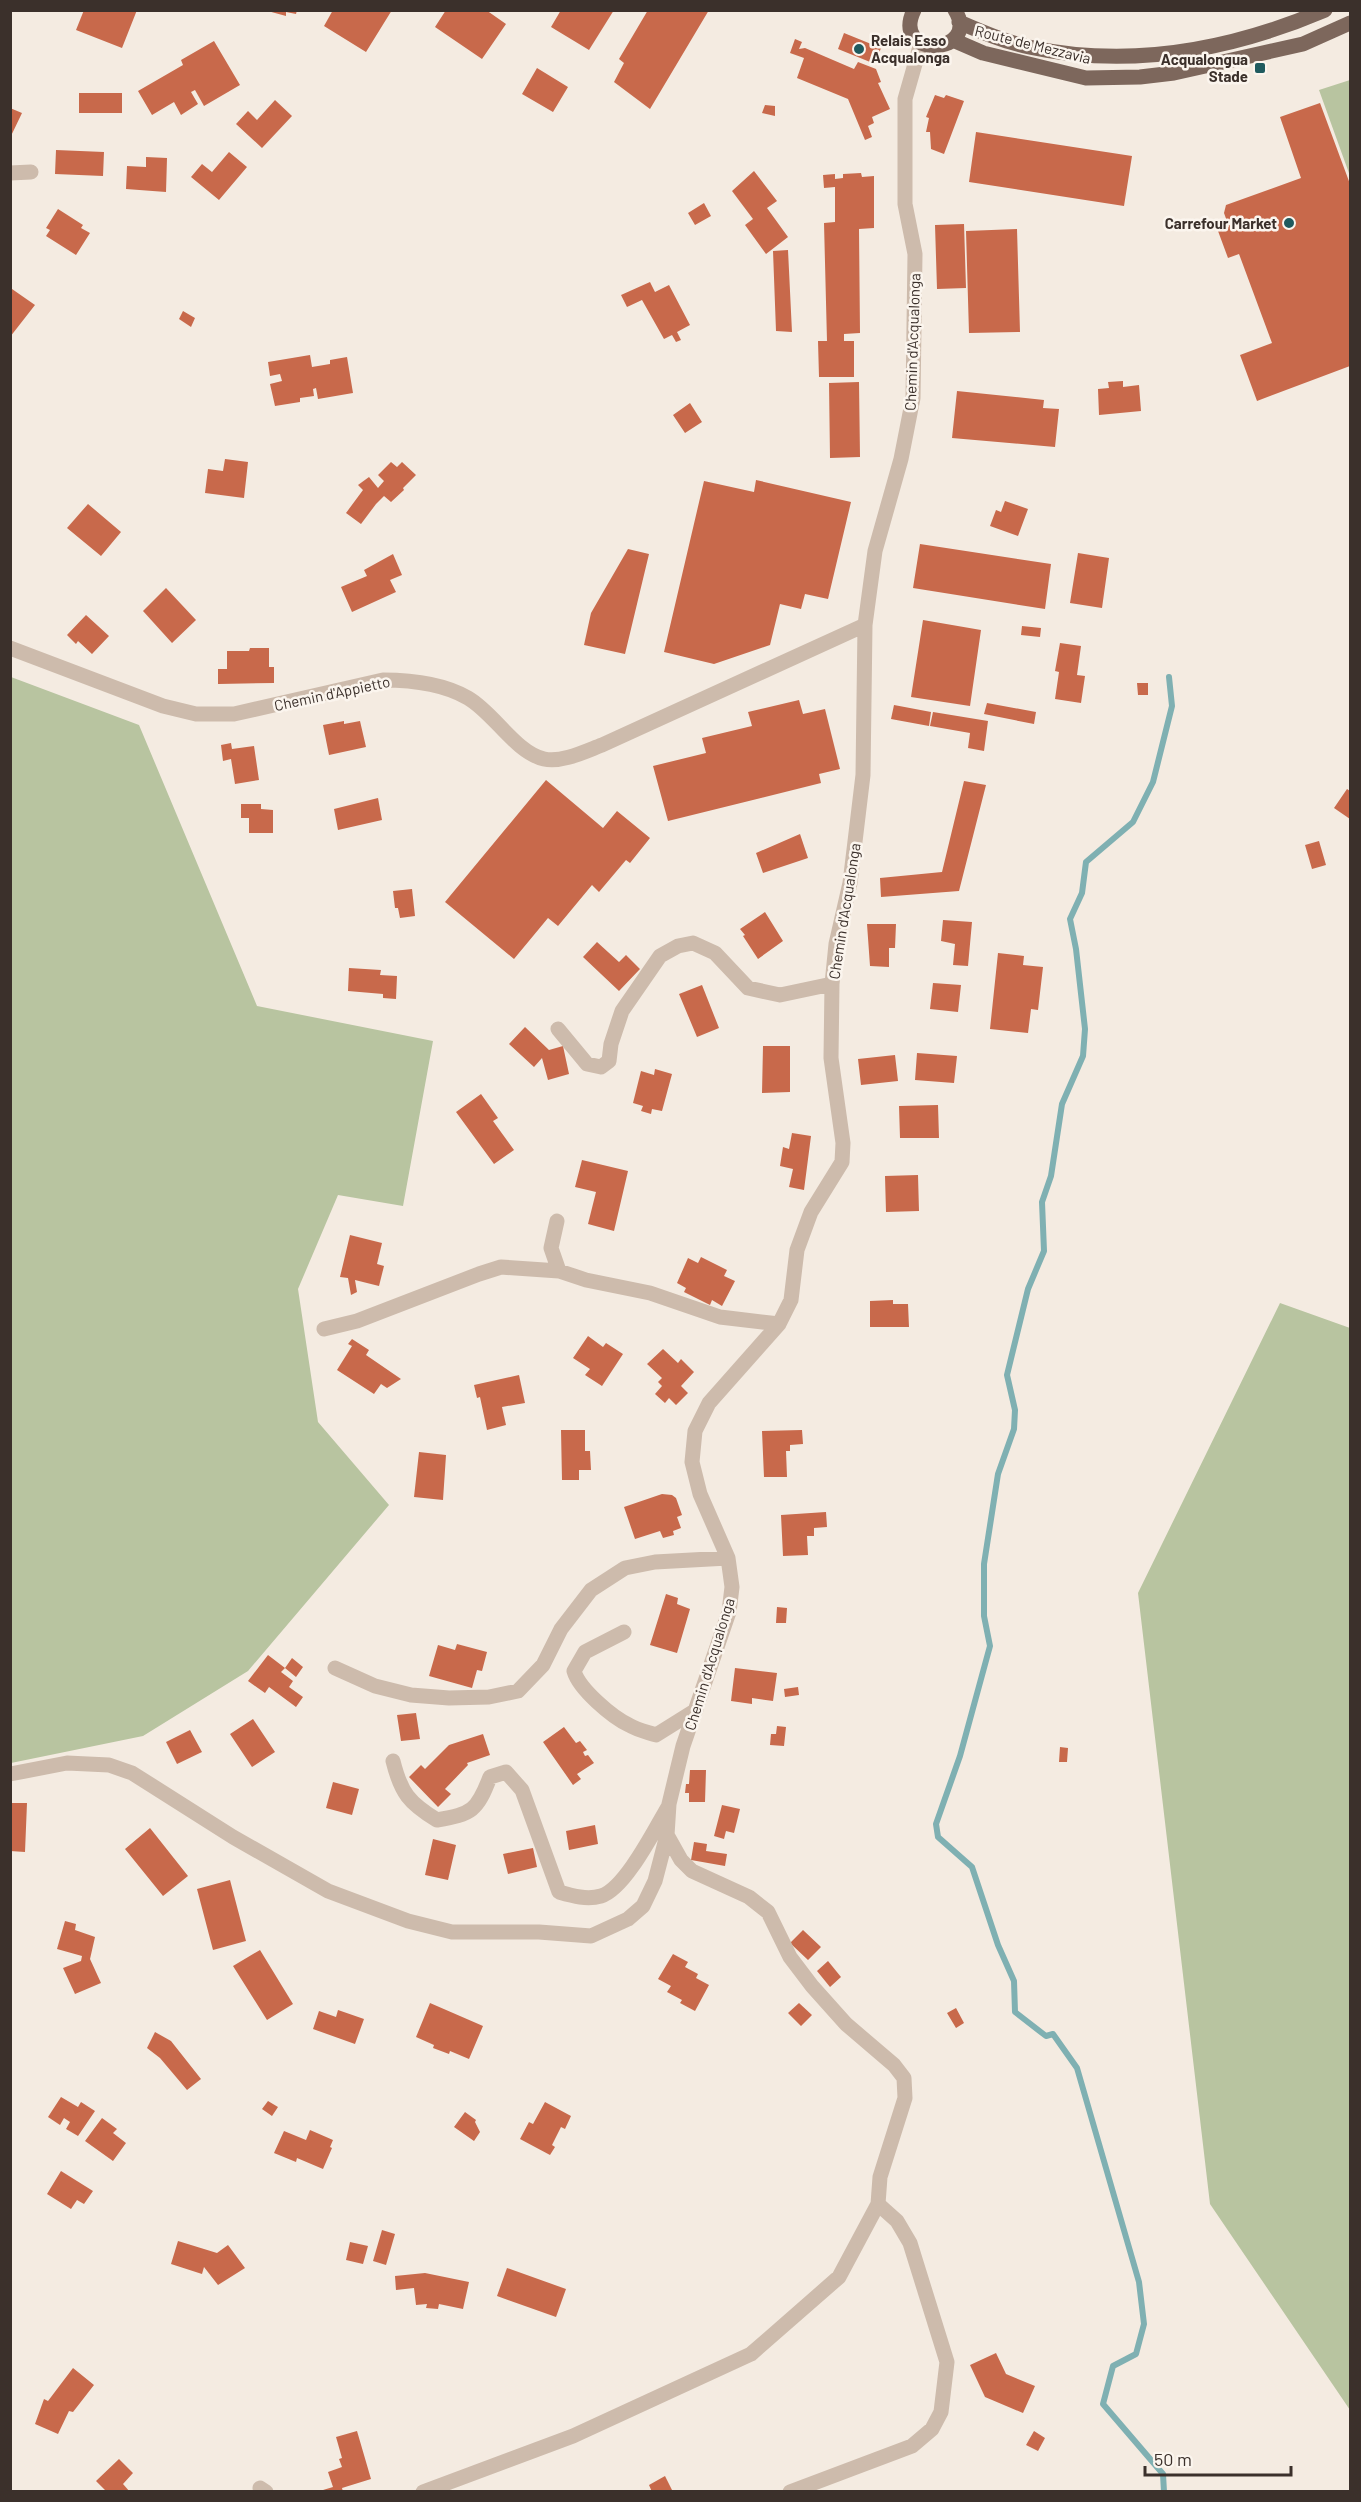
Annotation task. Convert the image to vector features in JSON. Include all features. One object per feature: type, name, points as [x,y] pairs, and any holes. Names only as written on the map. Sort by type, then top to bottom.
[{"type":"main road","name":"Route de Mezzavia","points":[[957,16],[1028,47],[1088,55],[1142,57],[1208,48],[1295,23],[1325,10]]},
{"type":"main road","points":[[909,12],[912,31],[921,43],[934,48],[952,40],[959,29],[957,16]]},
{"type":"main road","name":"Route de Mezzavia","points":[[952,40],[983,53],[1086,78],[1140,77],[1174,73],[1303,44],[1350,23]]},
{"type":"street","name":"Chemin d'Acqualonga","points":[[10,1774],[67,1763],[109,1765],[132,1773],[233,1837],[328,1891],[408,1922],[452,1932],[539,1932],[591,1936],[628,1919],[643,1906],[655,1881],[667,1835],[669,1804],[683,1746],[729,1612],[732,1587],[728,1557],[700,1494],[692,1462],[695,1431],[709,1403],[779,1324],[790,1300],[797,1250],[811,1212],[842,1162],[842,1134],[831,1059],[832,984],[836,944],[850,883],[863,775],[865,625],[875,551],[901,459],[913,398],[915,254],[905,204],[905,99],[921,43]]},
{"type":"street","points":[[10,173],[31,172]]},
{"type":"street","name":"Chemin d'Appietto","points":[[10,648],[162,706],[196,714],[234,714],[383,680],[434,685],[469,698],[528,752],[545,759],[568,757],[602,746],[865,625]]},
{"type":"street","points":[[558,1029],[587,1064],[601,1067],[609,1061],[611,1044],[622,1011],[660,956],[678,946],[693,943],[715,953],[748,988],[780,995],[832,984]]},
{"type":"street","points":[[557,1221],[551,1248],[559,1271]]},
{"type":"street","points":[[324,1329],[357,1321],[501,1267],[559,1271],[586,1280],[651,1293],[720,1317],[779,1324]]},
{"type":"street","points":[[335,1668],[375,1686],[411,1695],[449,1698],[489,1697],[518,1691],[543,1665],[561,1629],[591,1590],[625,1568],[655,1562],[728,1557]]},
{"type":"street","points":[[624,1632],[585,1652],[574,1671],[577,1680],[604,1707],[629,1726],[656,1735],[696,1710]]},
{"type":"street","points":[[393,1761],[399,1783],[416,1807],[437,1820],[464,1815],[481,1801],[490,1777],[506,1772],[522,1790],[559,1892],[581,1898],[603,1895],[632,1869],[669,1804]]},
{"type":"street","points":[[423,2492],[573,2436],[751,2354],[838,2277],[878,2204],[880,2177],[905,2098],[904,2078],[894,2065],[846,2024],[812,1986],[790,1957],[768,1912],[749,1897],[692,1871],[681,1860],[667,1835]]},
{"type":"street","points":[[790,2492],[912,2446],[932,2429],[942,2412],[947,2362],[910,2243],[897,2221],[878,2204]]},
{"type":"green space","points":[[1350,80],[1350,176],[1319,90]]},
{"type":"green space","points":[[11,677],[139,725],[257,1006],[433,1041],[403,1206],[338,1195],[298,1289],[318,1422],[389,1505],[248,1671],[143,1736],[11,1763]]},
{"type":"green space","points":[[1280,1303],[1350,1328],[1350,2410],[1210,2204],[1138,1593]]},
{"type":"building","points":[[84,10],[137,10],[122,48],[76,30]]},
{"type":"building","points":[[264,10],[297,10],[296,14],[286,12],[286,16]]},
{"type":"building","points":[[333,10],[392,10],[366,52],[324,26]]},
{"type":"building","points":[[446,10],[486,10],[506,24],[482,59],[435,27]]},
{"type":"building","points":[[561,10],[614,10],[589,50],[551,27]]},
{"type":"building","points":[[648,10],[709,10],[650,109],[614,82],[624,63],[619,59]]},
{"type":"building","name":"Relais Esso Acqualonga","points":[[844,33],[881,48],[875,64],[838,49]]},
{"type":"building","points":[[795,39],[802,42],[799,49],[805,48],[854,69],[858,62],[876,69],[881,82],[878,83],[890,109],[872,117],[874,123],[868,126],[872,137],[865,140],[848,99],[797,78],[804,58],[790,53]]},
{"type":"building","points":[[214,41],[240,85],[204,106],[195,90],[191,92],[198,104],[181,115],[174,102],[152,115],[138,91],[183,65],[181,60]]},
{"type":"building","points":[[537,68],[568,87],[553,112],[522,94]]},
{"type":"building","points":[[79,93],[122,93],[122,113],[79,113]]},
{"type":"building","points":[[935,95],[944,98],[946,95],[964,101],[944,154],[931,149],[930,132],[926,132],[929,118],[926,117]]},
{"type":"building","points":[[275,100],[292,116],[262,148],[236,124],[248,111],[257,120]]},
{"type":"building","name":"Carrefour Market","points":[[1320,103],[1350,184],[1350,366],[1257,401],[1240,355],[1272,343],[1239,254],[1228,258],[1218,231],[1229,227],[1224,213],[1226,205],[1301,178],[1280,117]]},
{"type":"building","points":[[765,105],[775,106],[775,116],[762,113]]},
{"type":"building","points":[[10,108],[22,113],[10,138]]},
{"type":"building","points":[[976,132],[1132,156],[1124,206],[969,182]]},
{"type":"building","points":[[56,150],[104,152],[103,176],[55,174]]},
{"type":"building","points":[[229,152],[247,167],[219,200],[191,177],[202,164],[212,172]]},
{"type":"building","points":[[146,157],[167,158],[166,192],[126,189],[127,166],[146,167]]},
{"type":"building","points":[[754,171],[777,201],[767,208],[788,237],[766,254],[745,225],[753,219],[732,191]]},
{"type":"building","points":[[861,173],[862,177],[874,176],[874,228],[859,229],[860,333],[844,334],[844,341],[854,341],[854,377],[819,377],[818,341],[827,341],[824,223],[835,222],[835,187],[824,188],[823,175],[835,174],[835,179],[843,178],[843,174]]},
{"type":"building","points":[[704,203],[711,216],[695,225],[688,213]]},
{"type":"building","points":[[58,209],[83,225],[81,228],[90,233],[76,255],[46,236],[50,230],[46,228]]},
{"type":"building","points":[[964,224],[966,288],[937,289],[935,225]]},
{"type":"building","points":[[1017,229],[1020,332],[969,333],[966,231]]},
{"type":"building","points":[[788,250],[792,332],[776,331],[773,251]]},
{"type":"building","points":[[650,282],[655,292],[669,285],[690,325],[677,332],[681,340],[676,342],[672,335],[664,339],[642,300],[627,307],[621,295]]},
{"type":"building","points":[[12,289],[35,305],[10,337],[10,291]]},
{"type":"building","points":[[183,311],[195,318],[191,327],[179,319]]},
{"type":"building","points":[[310,355],[312,367],[330,364],[330,360],[347,357],[353,393],[318,399],[316,388],[313,389],[314,396],[300,398],[300,402],[275,406],[270,384],[282,381],[280,374],[270,376],[268,362]]},
{"type":"building","points":[[1123,381],[1123,387],[1139,385],[1141,411],[1099,415],[1098,389],[1109,388],[1108,382]]},
{"type":"building","points":[[859,382],[860,457],[830,458],[829,383]]},
{"type":"building","points":[[957,391],[1044,400],[1043,408],[1059,409],[1055,447],[952,438]]},
{"type":"building","points":[[690,403],[702,422],[685,433],[673,415]]},
{"type":"building","points":[[225,459],[248,462],[244,498],[205,493],[208,469],[223,471]]},
{"type":"building","points":[[391,462],[397,467],[402,462],[416,475],[391,502],[384,496],[361,524],[346,513],[363,490],[358,485],[369,477],[378,488],[384,481],[378,475]]},
{"type":"building","points":[[756,480],[851,502],[828,599],[805,594],[801,609],[780,604],[770,645],[714,664],[664,652],[704,481],[754,492]]},
{"type":"building","points":[[1005,501],[1028,509],[1018,536],[990,526],[996,510],[1001,512]]},
{"type":"building","points":[[88,504],[121,532],[101,556],[67,528]]},
{"type":"building","points":[[920,544],[1051,564],[1045,609],[913,588]]},
{"type":"building","points":[[628,549],[649,554],[625,654],[584,645],[591,613]]},
{"type":"building","points":[[1078,553],[1109,558],[1102,608],[1070,603]]},
{"type":"building","points":[[393,554],[402,575],[390,580],[396,592],[352,612],[341,587],[367,576],[364,570]]},
{"type":"building","points":[[166,588],[196,620],[172,643],[143,611]]},
{"type":"building","points":[[86,615],[109,636],[92,654],[78,641],[76,644],[67,635]]},
{"type":"building","points":[[923,620],[981,630],[970,706],[911,697]]},
{"type":"building","points":[[1022,626],[1041,628],[1040,637],[1021,635]]},
{"type":"building","points":[[1060,643],[1081,646],[1077,675],[1085,676],[1081,703],[1055,699],[1059,672],[1055,671]]},
{"type":"building","points":[[250,648],[269,648],[269,667],[274,667],[274,683],[218,684],[218,669],[227,669],[227,651],[249,651]]},
{"type":"building","points":[[1137,683],[1148,683],[1148,695],[1138,695]]},
{"type":"building","points":[[799,700],[803,714],[825,709],[840,769],[819,774],[821,783],[668,821],[653,766],[706,753],[702,738],[752,726],[748,712]]},
{"type":"building","points":[[987,703],[1036,712],[1034,724],[984,714]]},
{"type":"building","points":[[894,705],[931,712],[929,726],[891,719]]},
{"type":"building","points":[[933,712],[988,721],[984,751],[968,748],[970,733],[930,726]]},
{"type":"building","points":[[344,721],[344,724],[360,721],[366,747],[329,755],[323,725]]},
{"type":"building","points":[[231,743],[232,749],[254,746],[259,780],[235,784],[231,759],[223,761],[221,745]]},
{"type":"building","points":[[546,780],[603,828],[617,811],[650,838],[630,863],[626,860],[599,892],[592,885],[558,926],[548,918],[514,959],[445,902]]},
{"type":"building","points":[[964,781],[986,785],[959,891],[881,897],[880,878],[942,872]]},
{"type":"building","points":[[1347,789],[1350,791],[1350,819],[1334,808]]},
{"type":"building","points":[[378,798],[382,820],[338,830],[334,809]]},
{"type":"building","points":[[241,804],[261,804],[261,809],[273,810],[273,833],[249,833],[249,818],[241,818]]},
{"type":"building","points":[[800,834],[808,858],[763,873],[756,853]]},
{"type":"building","points":[[1319,841],[1326,865],[1312,869],[1305,845]]},
{"type":"building","points":[[412,889],[415,916],[400,918],[398,908],[395,908],[393,891]]},
{"type":"building","points":[[765,912],[783,941],[758,959],[740,929]]},
{"type":"building","points":[[943,920],[972,922],[968,966],[953,965],[955,944],[941,941]]},
{"type":"building","points":[[867,924],[896,924],[895,948],[889,948],[889,967],[870,966]]},
{"type":"building","points":[[597,942],[619,962],[626,955],[640,969],[619,991],[583,957]]},
{"type":"building","points":[[998,953],[1024,956],[1023,965],[1043,967],[1038,1010],[1031,1009],[1028,1033],[990,1029]]},
{"type":"building","points":[[349,968],[381,970],[380,975],[397,976],[396,999],[383,998],[383,994],[348,991]]},
{"type":"building","points":[[933,983],[961,985],[958,1012],[930,1009]]},
{"type":"building","points":[[702,985],[719,1028],[697,1037],[679,994]]},
{"type":"building","points":[[525,1027],[549,1050],[563,1046],[569,1074],[548,1080],[542,1058],[534,1067],[509,1044]]},
{"type":"building","points":[[763,1046],[790,1046],[790,1092],[762,1093]]},
{"type":"building","points":[[917,1053],[957,1056],[954,1083],[915,1080]]},
{"type":"building","points":[[895,1055],[898,1081],[861,1085],[858,1059]]},
{"type":"building","points":[[655,1069],[672,1074],[662,1111],[652,1109],[651,1114],[641,1111],[643,1106],[633,1103],[641,1071],[654,1075]]},
{"type":"building","points":[[481,1094],[498,1118],[493,1121],[514,1150],[494,1164],[456,1112]]},
{"type":"building","points":[[938,1105],[939,1138],[900,1138],[899,1106]]},
{"type":"building","points":[[792,1133],[811,1136],[804,1190],[789,1187],[793,1169],[780,1166],[783,1147],[789,1149]]},
{"type":"building","points":[[582,1160],[628,1171],[614,1231],[588,1224],[596,1192],[575,1187]]},
{"type":"building","points":[[918,1175],[919,1211],[886,1212],[885,1176]]},
{"type":"building","points":[[350,1235],[382,1243],[377,1264],[384,1266],[379,1286],[355,1280],[357,1292],[351,1295],[348,1278],[340,1277]]},
{"type":"building","points":[[701,1257],[727,1270],[724,1276],[735,1281],[722,1306],[712,1300],[710,1305],[684,1292],[686,1288],[677,1283],[688,1258],[698,1263]]},
{"type":"building","points":[[893,1300],[893,1304],[908,1304],[909,1327],[870,1327],[870,1301]]},
{"type":"building","points":[[588,1336],[603,1347],[606,1343],[623,1354],[602,1386],[585,1375],[590,1369],[573,1358]]},
{"type":"building","points":[[352,1339],[369,1350],[366,1355],[401,1379],[387,1388],[381,1384],[374,1394],[337,1370],[352,1346],[348,1344]]},
{"type":"building","points":[[663,1349],[678,1363],[681,1359],[694,1372],[681,1386],[688,1393],[676,1405],[669,1398],[665,1403],[655,1394],[662,1386],[658,1382],[662,1378],[647,1364]]},
{"type":"building","points":[[519,1375],[525,1403],[502,1407],[506,1425],[487,1430],[480,1397],[477,1398],[474,1385]]},
{"type":"building","points":[[561,1430],[585,1430],[585,1451],[590,1451],[591,1470],[579,1470],[579,1480],[562,1480]]},
{"type":"building","points":[[802,1430],[803,1444],[790,1445],[790,1451],[786,1451],[787,1477],[764,1477],[762,1431]]},
{"type":"building","points":[[419,1452],[446,1455],[443,1500],[414,1497]]},
{"type":"building","points":[[662,1494],[676,1498],[682,1515],[677,1517],[681,1528],[673,1531],[674,1535],[663,1538],[660,1531],[635,1539],[624,1507]]},
{"type":"building","points":[[826,1512],[827,1527],[814,1528],[814,1536],[807,1536],[808,1555],[783,1556],[781,1515]]},
{"type":"building","points":[[666,1594],[678,1598],[677,1604],[690,1609],[677,1653],[650,1645]]},
{"type":"building","points":[[777,1607],[787,1608],[786,1623],[776,1623]]},
{"type":"building","points":[[457,1644],[487,1652],[482,1671],[477,1670],[472,1688],[429,1676],[438,1645],[455,1650]]},
{"type":"building","points":[[268,1655],[285,1668],[281,1672],[293,1681],[289,1687],[303,1697],[296,1707],[269,1687],[265,1693],[248,1681]]},
{"type":"building","points":[[292,1658],[303,1667],[296,1677],[285,1668]]},
{"type":"building","points":[[735,1668],[777,1673],[773,1701],[752,1698],[752,1704],[731,1701]]},
{"type":"building","points":[[798,1687],[799,1695],[785,1697],[784,1689]]},
{"type":"building","points":[[416,1713],[420,1739],[401,1741],[397,1715]]},
{"type":"building","points":[[253,1719],[275,1752],[252,1767],[230,1734]]},
{"type":"building","points":[[777,1726],[786,1727],[784,1746],[770,1745],[771,1734],[776,1734]]},
{"type":"building","points":[[564,1727],[576,1743],[580,1741],[587,1750],[583,1752],[585,1756],[588,1755],[594,1763],[577,1774],[581,1779],[573,1785],[543,1742]]},
{"type":"building","points":[[190,1730],[202,1752],[177,1764],[166,1742]]},
{"type":"building","points":[[483,1734],[490,1755],[467,1763],[468,1765],[445,1789],[451,1794],[438,1807],[409,1777],[421,1765],[425,1769],[449,1745]]},
{"type":"building","points":[[1060,1747],[1068,1748],[1067,1762],[1059,1762]]},
{"type":"building","points":[[690,1770],[706,1770],[705,1802],[689,1802],[689,1793],[685,1793],[686,1784],[689,1784]]},
{"type":"building","points":[[333,1782],[359,1789],[352,1815],[326,1808]]},
{"type":"building","points":[[10,1803],[27,1803],[25,1852],[10,1851]]},
{"type":"building","points":[[722,1805],[740,1809],[734,1833],[726,1831],[724,1839],[714,1836]]},
{"type":"building","points":[[595,1825],[598,1844],[569,1850],[566,1831]]},
{"type":"building","points":[[150,1828],[188,1876],[163,1896],[125,1849]]},
{"type":"building","points":[[433,1839],[456,1845],[448,1880],[425,1875]]},
{"type":"building","points":[[694,1842],[707,1844],[706,1851],[727,1854],[725,1866],[691,1860]]},
{"type":"building","points":[[533,1848],[537,1867],[508,1874],[503,1854]]},
{"type":"building","points":[[230,1880],[246,1941],[213,1950],[197,1889]]},
{"type":"building","points":[[65,1921],[76,1924],[75,1930],[95,1937],[90,1959],[101,1983],[75,1994],[63,1968],[81,1961],[82,1956],[57,1949]]},
{"type":"building","points":[[803,1930],[821,1947],[808,1960],[790,1943]]},
{"type":"building","points":[[260,1950],[293,2004],[267,2020],[233,1966]]},
{"type":"building","points":[[673,1954],[688,1962],[685,1967],[698,1974],[696,1978],[709,1985],[695,2011],[680,2003],[682,2000],[667,1992],[671,1986],[658,1979]]},
{"type":"building","points":[[828,1961],[841,1977],[830,1987],[817,1971]]},
{"type":"building","points":[[430,2003],[483,2026],[469,2059],[450,2051],[449,2054],[433,2048],[434,2045],[416,2037]]},
{"type":"building","points":[[799,2003],[812,2015],[801,2026],[788,2013]]},
{"type":"building","points":[[956,2008],[964,2023],[956,2028],[947,2013]]},
{"type":"building","points":[[338,2010],[364,2019],[355,2044],[313,2029],[319,2011],[336,2017]]},
{"type":"building","points":[[155,2032],[171,2041],[201,2079],[187,2090],[160,2058],[147,2048]]},
{"type":"building","points":[[61,2097],[78,2107],[81,2102],[95,2111],[78,2136],[66,2129],[70,2122],[64,2118],[60,2125],[48,2117]]},
{"type":"building","points":[[268,2101],[278,2107],[272,2116],[262,2109]]},
{"type":"building","points":[[545,2102],[571,2116],[565,2129],[561,2127],[550,2155],[520,2139],[529,2122],[533,2124]]},
{"type":"building","points":[[465,2112],[476,2120],[480,2132],[474,2141],[454,2127]]},
{"type":"building","points":[[102,2118],[117,2129],[113,2133],[126,2143],[113,2161],[85,2141]]},
{"type":"building","points":[[310,2130],[333,2140],[323,2169],[297,2158],[296,2162],[274,2153],[284,2131],[306,2140]]},
{"type":"building","points":[[61,2171],[93,2191],[84,2204],[77,2200],[71,2209],[47,2194]]},
{"type":"building","points":[[382,2230],[395,2234],[386,2265],[373,2261]]},
{"type":"building","points":[[178,2241],[217,2253],[228,2245],[245,2268],[218,2285],[204,2267],[202,2274],[171,2264]]},
{"type":"building","points":[[350,2242],[368,2246],[363,2264],[346,2260]]},
{"type":"building","points":[[507,2268],[566,2289],[556,2317],[497,2296]]},
{"type":"building","points":[[425,2273],[469,2282],[463,2309],[439,2304],[438,2309],[426,2308],[427,2304],[416,2305],[414,2288],[396,2290],[395,2276]]},
{"type":"building","points":[[996,2353],[1006,2374],[1035,2386],[1023,2413],[985,2397],[970,2365]]},
{"type":"building","points":[[73,2368],[94,2385],[73,2412],[69,2411],[58,2434],[35,2424],[44,2399],[48,2401]]},
{"type":"building","points":[[357,2431],[371,2479],[342,2488],[343,2492],[324,2492],[323,2490],[333,2487],[328,2472],[342,2467],[336,2437]]},
{"type":"building","points":[[1034,2431],[1045,2438],[1038,2451],[1026,2445]]},
{"type":"building","points":[[119,2459],[133,2473],[123,2484],[130,2492],[107,2492],[96,2481]]},
{"type":"building","points":[[665,2476],[673,2492],[652,2492],[649,2485]]},
{"type":"waterway","points":[[1164,2492],[1163,2474],[1103,2404],[1113,2366],[1136,2354],[1144,2324],[1139,2282],[1077,2068],[1053,2034],[1046,2036],[1015,2012],[1014,1981],[998,1945],[972,1867],[938,1837],[936,1824],[960,1756],[990,1646],[984,1616],[984,1564],[998,1474],[1014,1429],[1015,1410],[1007,1375],[1028,1289],[1044,1251],[1042,1202],[1051,1176],[1062,1104],[1083,1056],[1085,1029],[1076,949],[1070,919],[1082,893],[1086,862],[1133,822],[1153,782],[1172,706],[1169,677]]},
{"type":"place","name":"Relais Esso Acqualonga","points":[[859,49]]},
{"type":"place","name":"Acqualongua Stade","points":[[1260,68]]},
{"type":"place","name":"Carrefour Market","points":[[1289,223]]}]
